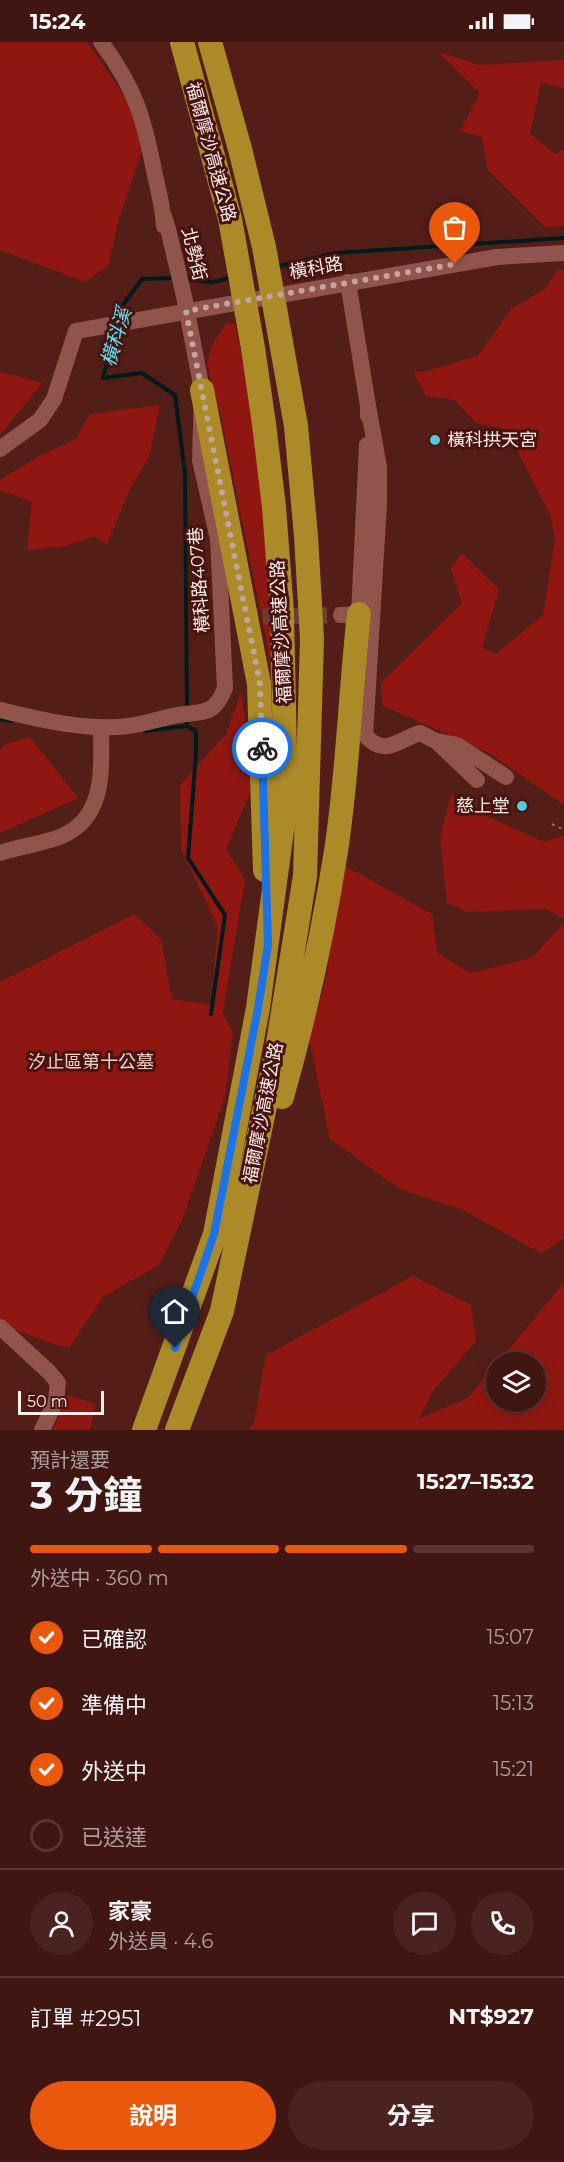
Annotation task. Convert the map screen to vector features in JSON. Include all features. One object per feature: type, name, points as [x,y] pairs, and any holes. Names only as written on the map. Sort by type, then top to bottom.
[{"type":"highway","name":"福爾摩沙高速公路","points":[[144,1430],[214,1234],[258,1008],[286,801],[282,613],[274,507],[253,348],[230,219],[182,42]]},
{"type":"highway","name":"福爾摩沙高速公路","points":[[177,1430],[222,1311],[277,1049],[305,876],[312,639],[296,426],[264,247],[211,45]]},
{"type":"highway","points":[[202,390],[260,684],[268,945]]},
{"type":"highway","points":[[229,1281],[304,1020],[319,950],[336,850],[349,742],[358,614]]},
{"type":"street","name":"北勢街","points":[[101,42],[126,77],[146,127],[180,304]]},
{"type":"street","name":"橫科路","points":[[0,449],[40,420],[54,399],[76,331],[180,304],[348,282],[497,257],[564,253]]},
{"type":"street","points":[[348,282],[368,406],[366,503],[358,614],[365,735],[381,747],[390,747],[420,733],[436,741],[457,745],[506,777]]},
{"type":"street","name":"橫科路407巷","points":[[101,727],[138,724],[206,711],[219,703],[225,688],[218,538],[200,460],[202,390],[180,304]]},
{"type":"street","points":[[222,617],[239,617]]},
{"type":"street","points":[[0,710],[52,721],[101,727],[101,782],[93,809],[78,827],[62,836],[0,853]]},
{"type":"street","points":[[436,741],[477,780]]},
{"type":"street","points":[[0,1327],[58,1383],[56,1401],[42,1430]]},
{"type":"path","points":[[552,825],[564,830]]},
{"type":"green space","points":[[0,42],[87,42],[135,111],[145,142],[119,219],[108,266],[85,282],[0,250]]},
{"type":"green space","points":[[438,52],[480,65],[564,60],[564,87],[541,82],[530,134],[555,154],[564,150],[564,226],[545,227],[488,170],[482,137],[460,131],[480,93]]},
{"type":"green space","points":[[559,268],[564,271],[564,805],[491,754],[382,705],[381,683],[462,603],[451,568],[462,553],[499,589],[482,648],[496,654],[543,615],[555,540],[551,516],[506,429],[476,423],[455,400],[426,396],[413,372],[427,371],[478,356],[511,309],[545,289]]},
{"type":"green space","points":[[226,324],[235,324],[253,418],[259,465],[267,560],[274,703],[267,643],[221,417],[207,364],[211,347]]},
{"type":"green space","points":[[0,372],[42,383],[0,435]]},
{"type":"green space","points":[[160,405],[149,457],[130,489],[107,545],[95,536],[66,546],[27,550],[32,502],[0,490],[0,480],[37,457],[76,439],[90,414]]},
{"type":"green space","name":"汐止區第十公墓","points":[[241,692],[249,747],[251,790],[226,849],[245,879],[223,1013],[233,1032],[225,1097],[182,1220],[159,1265],[104,1296],[69,1348],[0,1324],[0,982],[134,914],[161,939],[172,999],[211,1005],[218,927],[181,849],[180,785],[226,734]]},
{"type":"green space","points":[[30,737],[78,798],[0,833],[0,750],[4,745]]},
{"type":"green space","points":[[451,794],[484,815],[544,842],[564,836],[564,919],[546,909],[468,912],[447,903],[440,839]]},
{"type":"green space","points":[[345,866],[432,914],[437,953],[470,973],[532,958],[564,923],[564,1238],[541,1253],[463,1210],[400,1189],[330,1139],[309,1038],[325,983]]},
{"type":"green space","points":[[413,1276],[471,1305],[476,1341],[433,1391],[419,1419],[468,1398],[486,1376],[486,1412],[546,1412],[546,1352],[506,1352],[564,1283],[564,1430],[248,1430],[254,1423],[266,1355]]},
{"type":"green space","points":[[68,1395],[95,1404],[90,1430],[53,1430]]},
{"type":"waterway","name":"橫科溪","points":[[275,267],[336,253],[564,238]]},
{"type":"waterway","name":"橫科溪","points":[[184,279],[212,282],[233,277]]},
{"type":"waterway","name":"橫科溪","points":[[118,320],[122,306],[142,279],[174,278]]},
{"type":"waterway","name":"橫科溪","points":[[116,330],[103,378],[142,373],[175,395],[185,473],[187,708]]},
{"type":"waterway","name":"橫科溪","points":[[0,719],[11,721]]},
{"type":"waterway","name":"橫科溪","points":[[145,731],[187,726],[187,719]]},
{"type":"waterway","points":[[187,726],[196,731],[188,858],[225,915],[211,1014]]},
{"type":"tunnel","points":[[239,617],[341,615]]},
{"type":"way so far","points":[[262,748],[260,684],[186,311],[455,264]]},
{"type":"place","name":"橫科拱天宮","points":[[435,440]]},
{"type":"place","name":"慈上堂","points":[[522,806]]},
{"type":"route","points":[[175,1348],[214,1234],[268,945],[262,748]]}]
